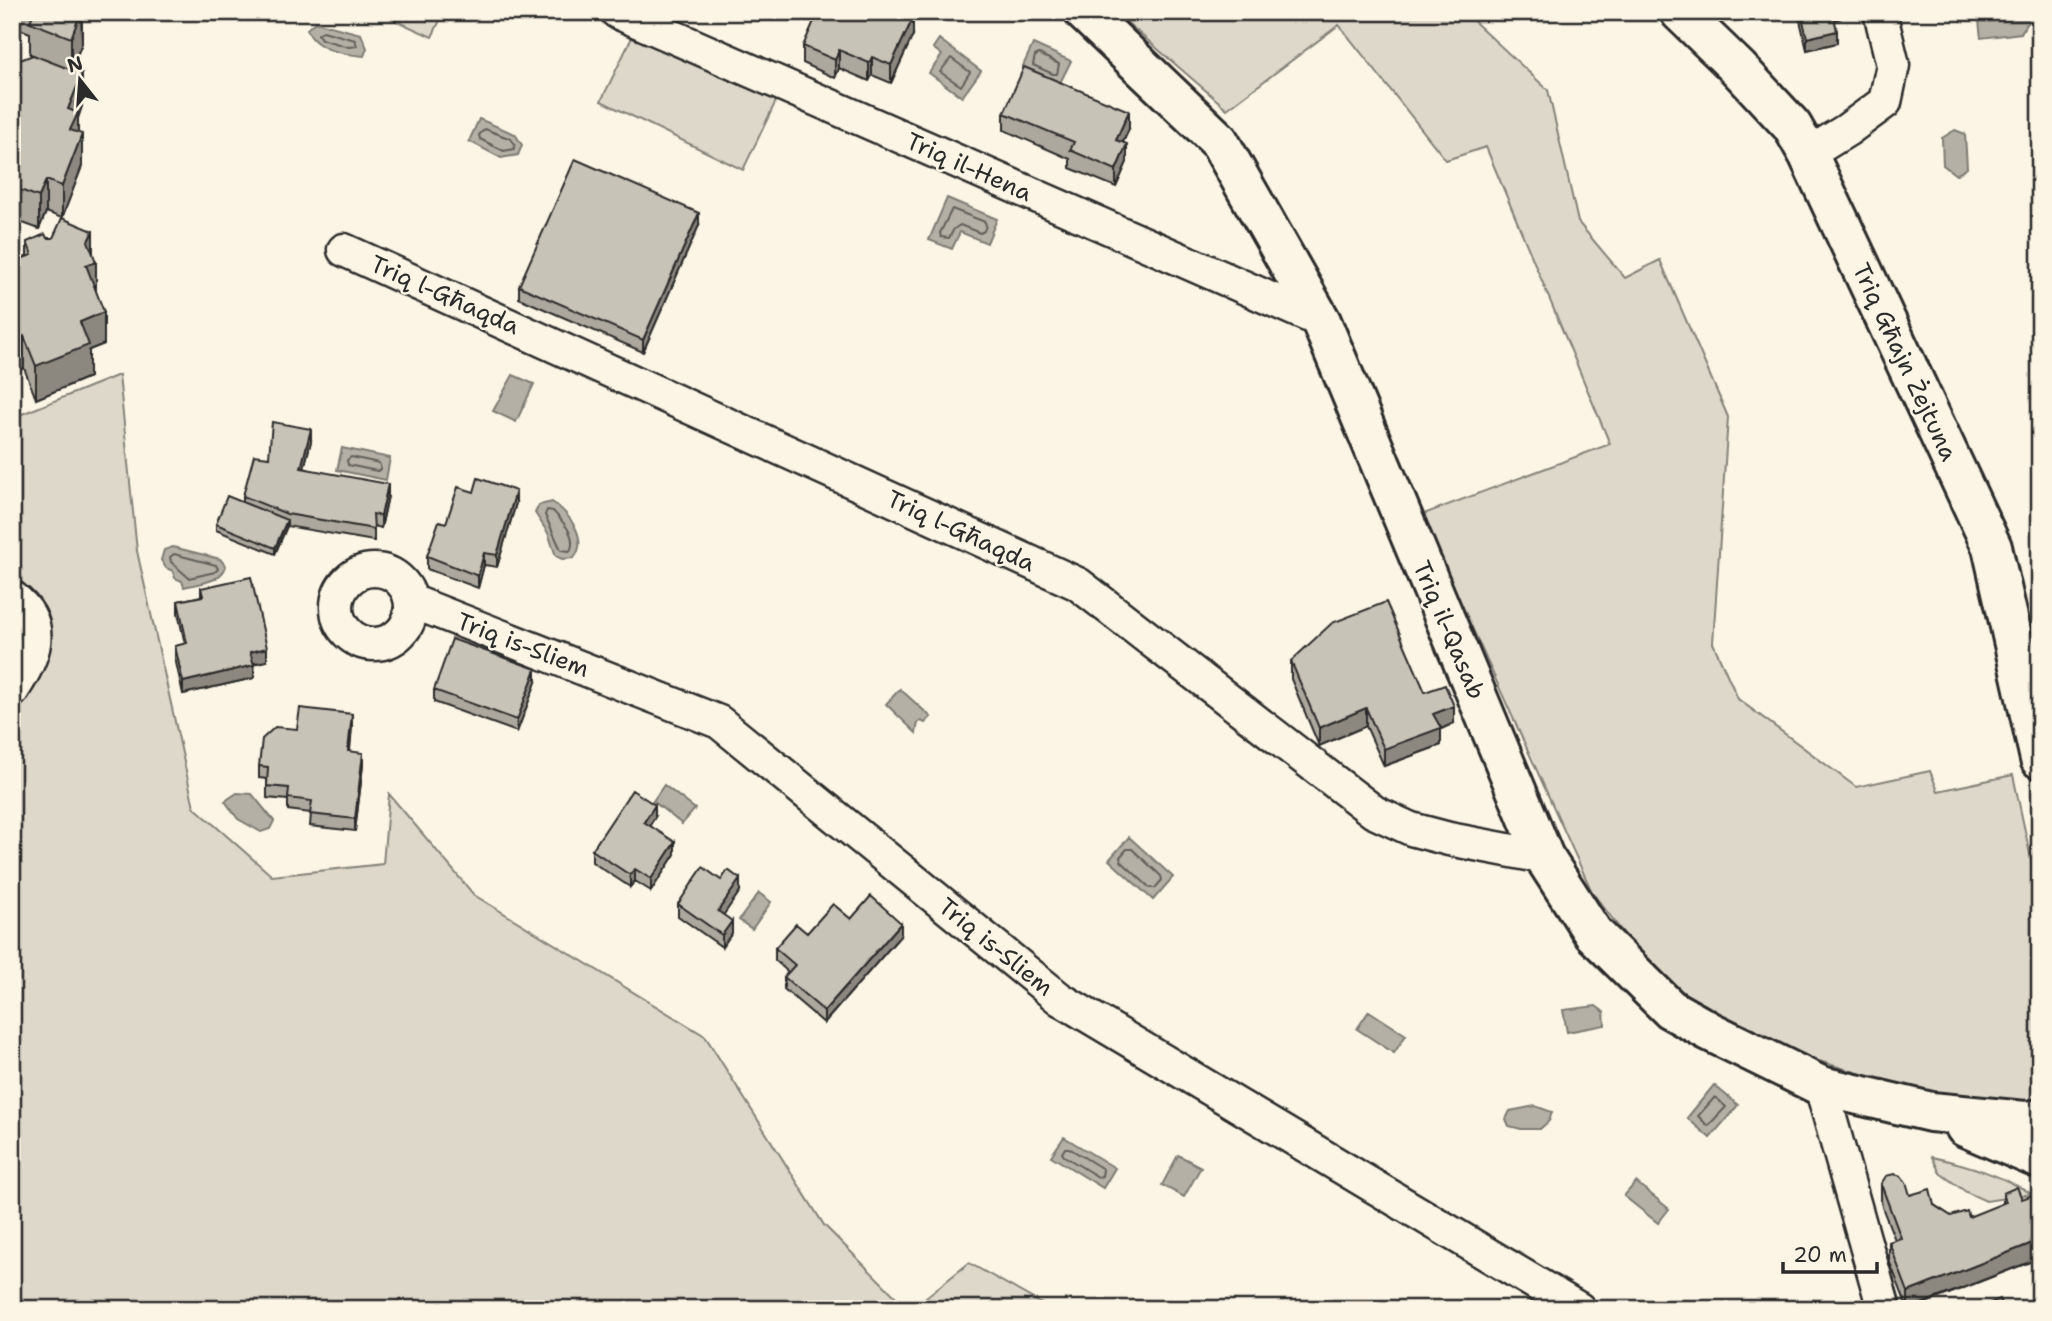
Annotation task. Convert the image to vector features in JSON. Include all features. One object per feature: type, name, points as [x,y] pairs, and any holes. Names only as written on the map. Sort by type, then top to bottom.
[{"type":"street","name":"Triq il-Hena","points":[[617,12],[1321,321]]},
{"type":"street","name":"Triq il-Qasab","points":[[1084,12],[1219,141],[1321,321],[1544,856],[1592,933],[1670,1009],[1821,1086],[1931,1112],[2025,1121],[2040,1119]]},
{"type":"street","name":"Triq Għajn Żejtuna","points":[[1680,12],[1738,68],[1792,126],[1808,153],[1992,547],[2040,759]]},
{"type":"street","points":[[1808,153],[1847,130],[1885,102],[1893,65],[1880,12]]},
{"type":"street","name":"Triq l-Għaqda","points":[[344,250],[1078,584],[1374,812],[1411,829],[1448,839],[1544,856]]},
{"type":"street","points":[[12,597],[23,605],[34,623],[34,643],[24,672],[12,691]]},
{"type":"street","name":"Triq is-Sliem","points":[[411,601],[719,722],[1059,999],[1579,1309]]},
{"type":"street","points":[[1821,1086],[1884,1309]]},
{"type":"street","name":"Triq il-Qasab","points":[[1931,1112],[2040,1158]]},
{"type":"shaded area","points":[[377,12],[444,12],[432,37]]},
{"type":"shaded area","points":[[1115,12],[1464,12],[1548,90],[1578,222],[1625,278],[1660,260],[1728,417],[1713,643],[1738,699],[1856,787],[1930,771],[1938,791],[2013,775],[2040,901],[2040,1106],[1942,1099],[1787,1051],[1708,1011],[1671,983],[1631,943],[1592,892],[1421,515],[1610,444],[1486,147],[1446,160],[1339,25],[1227,109]]},
{"type":"shaded area","points":[[635,31],[777,99],[743,170],[601,101]]},
{"type":"shaded area","points":[[119,375],[137,551],[194,807],[272,876],[383,864],[389,794],[474,895],[705,1036],[824,1225],[908,1309],[12,1309],[12,418]]},
{"type":"shaded area","points":[[1932,1157],[1984,1171],[2032,1194],[1986,1201],[1966,1192],[1940,1173]]},
{"type":"shaded area","points":[[969,1263],[1051,1309],[911,1309]]},
{"type":"water","points":[[1978,12],[2033,12],[2034,19],[2026,24],[2021,33],[1981,38]]},
{"type":"water","points":[[315,22],[361,34],[367,48],[364,56],[330,50],[316,42],[307,29]]},
{"type":"water","points":[[939,39],[981,71],[962,97],[929,73],[942,55],[933,48]]},
{"type":"water","points":[[1033,44],[1071,61],[1059,85],[1022,68]]},
{"type":"water","points":[[479,119],[515,134],[522,145],[518,155],[501,158],[469,141]]},
{"type":"water","points":[[1955,130],[1965,134],[1967,168],[1956,175],[1943,165],[1942,138]]},
{"type":"water","points":[[947,198],[997,219],[987,243],[960,232],[952,249],[929,240]]},
{"type":"water","points":[[513,375],[534,384],[516,422],[493,411]]},
{"type":"water","points":[[342,448],[390,458],[386,480],[337,470]]},
{"type":"water","points":[[552,502],[565,513],[575,527],[579,543],[574,558],[562,559],[556,556],[548,533],[535,513],[539,505]]},
{"type":"water","points":[[173,547],[220,559],[226,566],[214,579],[184,587],[182,581],[175,578],[173,571],[166,568],[161,560],[164,550]]},
{"type":"water","points":[[900,689],[931,717],[925,723],[918,723],[916,733],[886,704]]},
{"type":"water","points":[[664,785],[695,809],[682,824],[653,801]]},
{"type":"water","points":[[237,793],[252,794],[274,821],[270,829],[261,832],[238,819],[225,801]]},
{"type":"water","points":[[1129,837],[1173,877],[1153,900],[1109,860]]},
{"type":"water","points":[[759,893],[771,902],[752,929],[739,920]]},
{"type":"water","points":[[1596,1006],[1604,1012],[1605,1025],[1567,1032],[1563,1010]]},
{"type":"water","points":[[1369,1011],[1406,1035],[1394,1053],[1357,1029]]},
{"type":"water","points":[[1714,1085],[1738,1105],[1710,1138],[1687,1118]]},
{"type":"water","points":[[1535,1106],[1552,1112],[1549,1121],[1540,1129],[1509,1126],[1506,1119],[1510,1111]]},
{"type":"water","points":[[1064,1137],[1115,1168],[1103,1188],[1051,1156]]},
{"type":"water","points":[[1178,1155],[1201,1167],[1184,1197],[1162,1185]]},
{"type":"water","points":[[1636,1182],[1669,1209],[1658,1223],[1624,1196]]},
{"type":"building","points":[[34,12],[81,12],[71,38],[30,22]]},
{"type":"building","points":[[818,12],[900,12],[913,18],[891,65],[872,57],[869,63],[839,50],[835,60],[803,46]]},
{"type":"building","points":[[1801,12],[1833,12],[1837,31],[1807,38]]},
{"type":"building","points":[[33,55],[82,74],[68,109],[78,113],[70,130],[82,134],[62,186],[46,180],[39,197],[12,187],[12,73],[17,61]]},
{"type":"building","points":[[1024,67],[1129,111],[1116,140],[1127,144],[1116,170],[1070,150],[1074,142],[1004,113]]},
{"type":"building","points":[[575,159],[699,213],[643,340],[519,286]]},
{"type":"building","points":[[62,218],[93,231],[88,241],[96,262],[86,265],[104,312],[80,322],[89,345],[36,366],[24,336],[12,341],[12,262],[32,255],[27,242],[45,234],[47,238],[53,238]]},
{"type":"building","points":[[272,422],[311,429],[301,468],[388,484],[381,516],[373,514],[374,529],[287,514],[243,496],[254,455],[269,457]]},
{"type":"building","points":[[478,478],[516,491],[497,555],[484,553],[478,576],[427,556],[439,521],[446,523],[458,487],[474,492]]},
{"type":"building","points":[[227,496],[287,520],[275,548],[216,524]]},
{"type":"building","points":[[251,577],[267,648],[250,652],[254,665],[183,682],[175,646],[187,643],[178,601],[203,596],[201,588]]},
{"type":"building","points":[[1386,602],[1425,692],[1445,685],[1454,706],[1433,714],[1441,728],[1384,749],[1366,708],[1319,728],[1291,661],[1332,623]]},
{"type":"building","points":[[452,639],[536,669],[517,720],[434,690]]},
{"type":"building","points":[[300,708],[352,714],[348,751],[363,753],[355,819],[310,814],[312,801],[288,798],[289,788],[267,786],[268,767],[259,766],[262,739],[275,727],[297,729]]},
{"type":"building","points":[[632,790],[655,805],[644,822],[675,842],[651,879],[635,869],[630,875],[592,850]]},
{"type":"building","points":[[703,867],[721,880],[728,870],[740,879],[718,911],[732,921],[722,935],[678,904]]},
{"type":"building","points":[[871,896],[901,923],[824,1011],[784,977],[795,965],[775,948],[796,924],[807,933],[833,904],[851,919]]},
{"type":"building","points":[[1886,1176],[1901,1176],[1906,1182],[1910,1195],[1930,1189],[1934,1205],[1951,1216],[1967,1211],[1969,1217],[2006,1202],[2003,1193],[2017,1187],[2022,1199],[2033,1195],[2040,1212],[2040,1240],[1908,1292],[1889,1242],[1901,1238],[1881,1184]]},
{"type":"building","points":[[2000,1299],[2004,1309],[1975,1309]]}]
